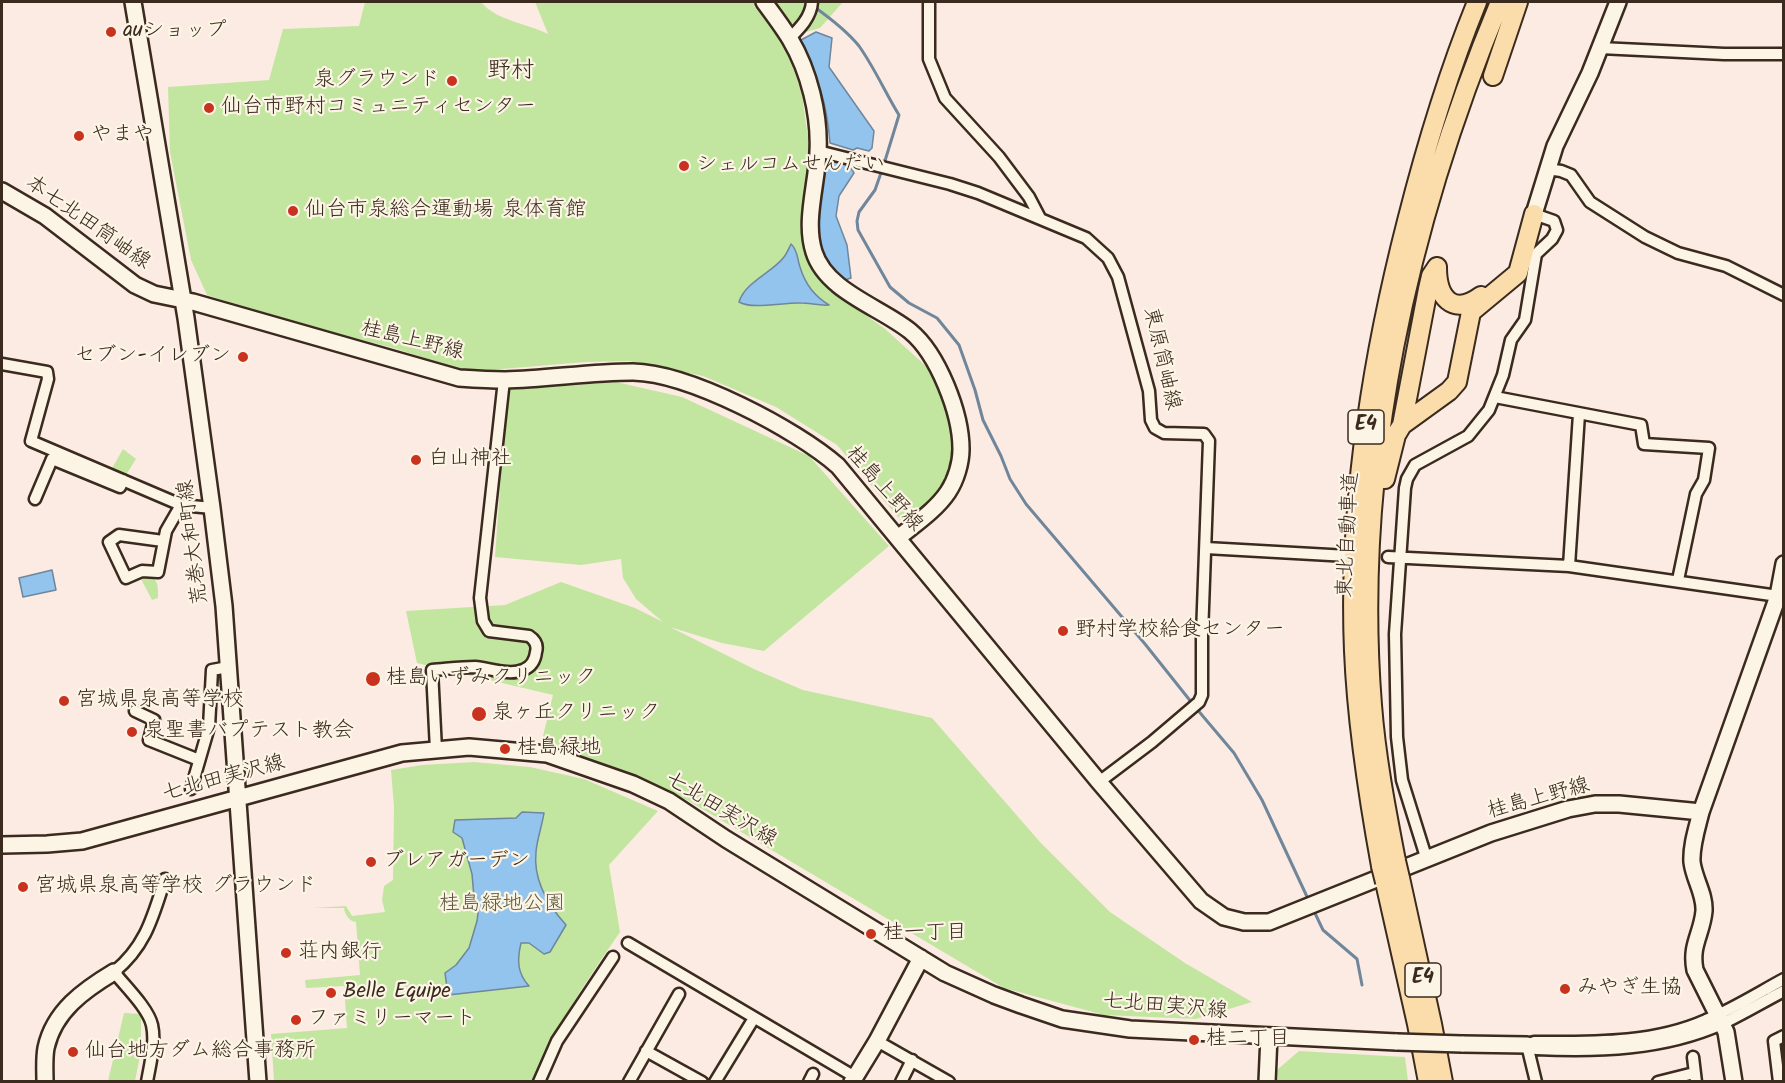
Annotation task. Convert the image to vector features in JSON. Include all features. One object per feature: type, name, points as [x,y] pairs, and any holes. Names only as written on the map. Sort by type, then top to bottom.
[{"type":"highway","name":"東北自動車道","points":[[1443,1082],[1432,1024],[1391,872],[1361,743],[1354,650],[1355,543],[1362,459],[1373,381],[1400,250],[1437,112],[1477,2]]},
{"type":"highway","name":"東北自動車道","points":[[1428,1082],[1391,872],[1376,742],[1369,651],[1370,544],[1379,444],[1402,304],[1415,250],[1454,119],[1472,68],[1500,2]]},
{"type":"highway","points":[[1493,76],[1518,2]]},
{"type":"highway","points":[[1402,425],[1457,382],[1471,312],[1518,273],[1534,214]]},
{"type":"highway","points":[[1369,596],[1377,567],[1382,497],[1387,468],[1396,435],[1402,425],[1431,276],[1437,267],[1437,277],[1445,299],[1456,305],[1466,305],[1487,291],[1511,270],[1522,255]]},
{"type":"street","name":"荒巻大和町線","points":[[133,2],[183,301],[212,508],[228,667],[258,1082]]},
{"type":"street","points":[[764,2],[790,38],[802,64],[812,96],[818,151],[810,230],[819,264],[833,280],[911,332],[924,346],[943,376],[959,433],[960,462],[957,475],[948,492],[934,508],[898,538]]},
{"type":"street","points":[[929,2],[929,59],[945,98],[999,157],[1029,197],[1040,218]]},
{"type":"street","points":[[1426,857],[1402,780],[1397,737],[1395,634],[1405,488],[1410,471],[1421,460],[1468,436],[1483,419],[1495,397],[1511,340],[1525,320],[1536,254],[1556,235],[1554,221],[1534,214],[1547,169],[1618,2]]},
{"type":"street","points":[[790,38],[802,26],[811,5]]},
{"type":"street","points":[[1600,48],[1724,54],[1784,54]]},
{"type":"street","name":"東原筒岫線","points":[[818,151],[950,184],[1086,237],[1101,249],[1113,266],[1143,366],[1149,391],[1151,420],[1155,428],[1164,433],[1204,435],[1209,441],[1202,695],[1199,702],[1190,710],[1099,782]]},
{"type":"street","points":[[1547,169],[1571,175],[1590,202],[1645,237],[1678,253],[1726,266],[1784,295]]},
{"type":"street","name":"本七北田筒岫線","points":[[2,191],[45,216],[135,285],[154,294],[183,301]]},
{"type":"street","name":"桂島上野線","points":[[183,301],[459,378],[504,380],[635,372],[659,376],[690,385],[792,432],[838,466],[1099,782],[1201,901],[1224,917],[1244,922],[1269,922],[1426,857],[1491,833],[1568,809],[1594,804],[1618,804],[1701,812]]},
{"type":"street","points":[[2,364],[47,372],[48,379],[31,441],[181,505],[212,508]]},
{"type":"street","points":[[436,750],[432,670],[475,667],[518,672],[534,662],[536,654],[537,648],[534,640],[529,636],[489,631],[483,621],[480,598],[504,380]]},
{"type":"street","points":[[1495,397],[1641,425],[1644,444],[1709,448],[1704,480],[1696,494],[1678,580]]},
{"type":"street","points":[[1569,566],[1579,414]]},
{"type":"street","points":[[35,498],[52,459],[120,487],[123,480]]},
{"type":"street","points":[[163,541],[119,535],[109,542],[126,578],[142,571],[158,572],[166,531],[181,505]]},
{"type":"street","points":[[1206,548],[1348,556]]},
{"type":"street","points":[[1388,557],[1569,566],[1778,596]]},
{"type":"street","points":[[1734,1082],[1728,1038],[1695,970],[1694,948],[1704,909],[1703,898],[1692,863],[1692,852],[1701,812],[1778,596],[1784,564]]},
{"type":"street","points":[[191,789],[209,727],[212,670],[228,667]]},
{"type":"street","points":[[135,711],[154,720],[149,740],[199,760]]},
{"type":"street","name":"七北田実沢線","points":[[2,844],[82,841],[402,753],[469,747],[547,754],[633,784],[669,801],[726,839],[945,973],[994,995],[1062,1019],[1130,1029],[1397,1042],[1527,1045]]},
{"type":"street","points":[[45,1082],[46,1048],[56,1024],[70,1003],[129,960],[152,919],[165,879]]},
{"type":"street","points":[[628,943],[853,1079],[877,1041],[921,958]]},
{"type":"street","points":[[540,1082],[557,1041],[613,957]]},
{"type":"street","points":[[114,972],[148,1015],[152,1026],[153,1042],[147,1082]]},
{"type":"street","points":[[1720,1019],[1784,979]]},
{"type":"street","points":[[1527,1045],[1536,1049],[1582,1051],[1652,1044],[1682,1037],[1784,991]]},
{"type":"street","points":[[629,1082],[679,994]]},
{"type":"street","points":[[716,1082],[754,1018]]},
{"type":"street","points":[[1267,1082],[1269,1036]]},
{"type":"street","points":[[1779,1082],[1774,1041],[1784,1036]]},
{"type":"street","points":[[877,1041],[949,1082]]},
{"type":"street","points":[[1527,1045],[1536,1082]]},
{"type":"street","points":[[646,1051],[702,1082]]},
{"type":"street","points":[[1658,1082],[1695,1077],[1693,1057]]},
{"type":"street","points":[[901,1082],[912,1060]]},
{"type":"green space","points":[[365,2],[481,2],[503,18],[548,34],[535,2],[843,2],[820,28],[803,33],[791,23],[753,5],[785,43],[802,95],[811,160],[805,191],[804,242],[811,268],[837,295],[884,328],[937,376],[955,451],[942,490],[904,524],[837,445],[776,407],[703,376],[629,361],[585,362],[466,372],[397,349],[281,319],[207,295],[191,260],[170,152],[168,87],[269,80],[283,29],[359,26]]},
{"type":"green space","points":[[616,382],[682,397],[809,456],[889,546],[764,651],[722,643],[670,627],[756,670],[803,690],[932,718],[1040,842],[1110,912],[1185,963],[1252,1002],[1196,1019],[1104,1015],[1004,988],[689,801],[542,740],[553,695],[417,663],[406,611],[505,605],[561,582],[635,608],[663,622],[636,599],[623,578],[621,559],[581,565],[495,557],[507,390]]},
{"type":"green space","points":[[123,449],[136,459],[126,475],[111,470]]},
{"type":"green space","points":[[151,576],[157,583],[158,591],[158,598],[152,600],[140,577]]},
{"type":"green space","name":"桂島緑地公園","points":[[474,762],[530,767],[584,779],[658,811],[609,865],[620,932],[562,1023],[534,1081],[274,1081],[271,1034],[347,1028],[344,986],[306,988],[305,980],[360,975],[356,922],[348,917],[344,908],[313,908],[346,906],[352,916],[385,912],[382,900],[384,886],[393,880],[394,807],[391,770],[422,765]]},
{"type":"green space","points":[[124,1013],[141,1014],[141,1051],[135,1081],[108,1081]]},
{"type":"green space","points":[[1299,1051],[1405,1057],[1408,1081],[1277,1081],[1277,1070]]},
{"type":"water","points":[[816,32],[832,38],[829,67],[874,131],[872,148],[869,151],[857,148],[853,150],[830,143],[827,115],[820,90],[799,41]]},
{"type":"water","points":[[829,159],[848,163],[854,173],[839,196],[836,216],[847,245],[851,278],[845,280],[829,264],[820,241],[820,201],[825,163]]},
{"type":"water","points":[[791,244],[807,284],[819,298],[829,305],[794,303],[752,305],[739,302],[753,283],[779,262]]},
{"type":"water","points":[[52,570],[56,590],[23,597],[19,578]]},
{"type":"water","points":[[522,812],[544,813],[537,847],[537,872],[543,892],[566,925],[550,952],[544,954],[529,943],[521,943],[519,966],[529,986],[448,995],[445,973],[456,965],[469,948],[479,905],[474,897],[472,874],[462,838],[453,832],[455,820],[516,818]]},
{"type":"waterway","points":[[813,6],[838,24],[859,46],[899,115],[884,164]]},
{"type":"waterway","points":[[882,170],[875,190],[859,212],[857,221],[858,230],[890,287],[909,303],[937,318],[959,345],[983,420],[1010,479],[1026,504],[1192,703]]},
{"type":"waterway","points":[[1196,708],[1234,753],[1262,800],[1309,901]]},
{"type":"waterway","points":[[1313,909],[1323,930],[1357,959],[1362,985]]},
{"type":"place","name":"auショップ","points":[[111,32]]},
{"type":"place","name":"泉グラウンド","points":[[452,81]]},
{"type":"place","name":"仙台市野村コミュニティセンター","points":[[209,108]]},
{"type":"place","name":"やまや","points":[[79,136]]},
{"type":"place","name":"シェルコムせんだい","points":[[684,166]]},
{"type":"place","name":"仙台市泉総合運動場 泉体育館","points":[[293,211]]},
{"type":"place","name":"セブン-イレブン","points":[[243,357]]},
{"type":"place","name":"白山神社","points":[[416,460]]},
{"type":"place","name":"野村学校給食センター","points":[[1063,631]]},
{"type":"place","name":"桂島いずみクリニック","points":[[373,679]]},
{"type":"place","name":"宮城県泉高等学校","points":[[64,701]]},
{"type":"place","name":"泉ヶ丘クリニック","points":[[479,714]]},
{"type":"place","name":"泉聖書バプテスト教会","points":[[132,732]]},
{"type":"place","name":"桂島緑地","points":[[505,749]]},
{"type":"place","name":"ブレアガーデン","points":[[371,862]]},
{"type":"place","name":"宮城県泉高等学校 グラウンド","points":[[23,887]]},
{"type":"place","name":"桂一丁目","points":[[871,934]]},
{"type":"place","name":"荘内銀行","points":[[286,953]]},
{"type":"place","name":"みやぎ生協","points":[[1565,989]]},
{"type":"place","name":"Belle Equipe","points":[[331,993]]},
{"type":"place","name":"ファミリーマート","points":[[296,1020]]},
{"type":"place","name":"桂二丁目","points":[[1194,1040]]},
{"type":"place","name":"仙台地方ダム総合事務所","points":[[73,1052]]},
{"type":"district","name":"野村","points":[[511,73]]}]
